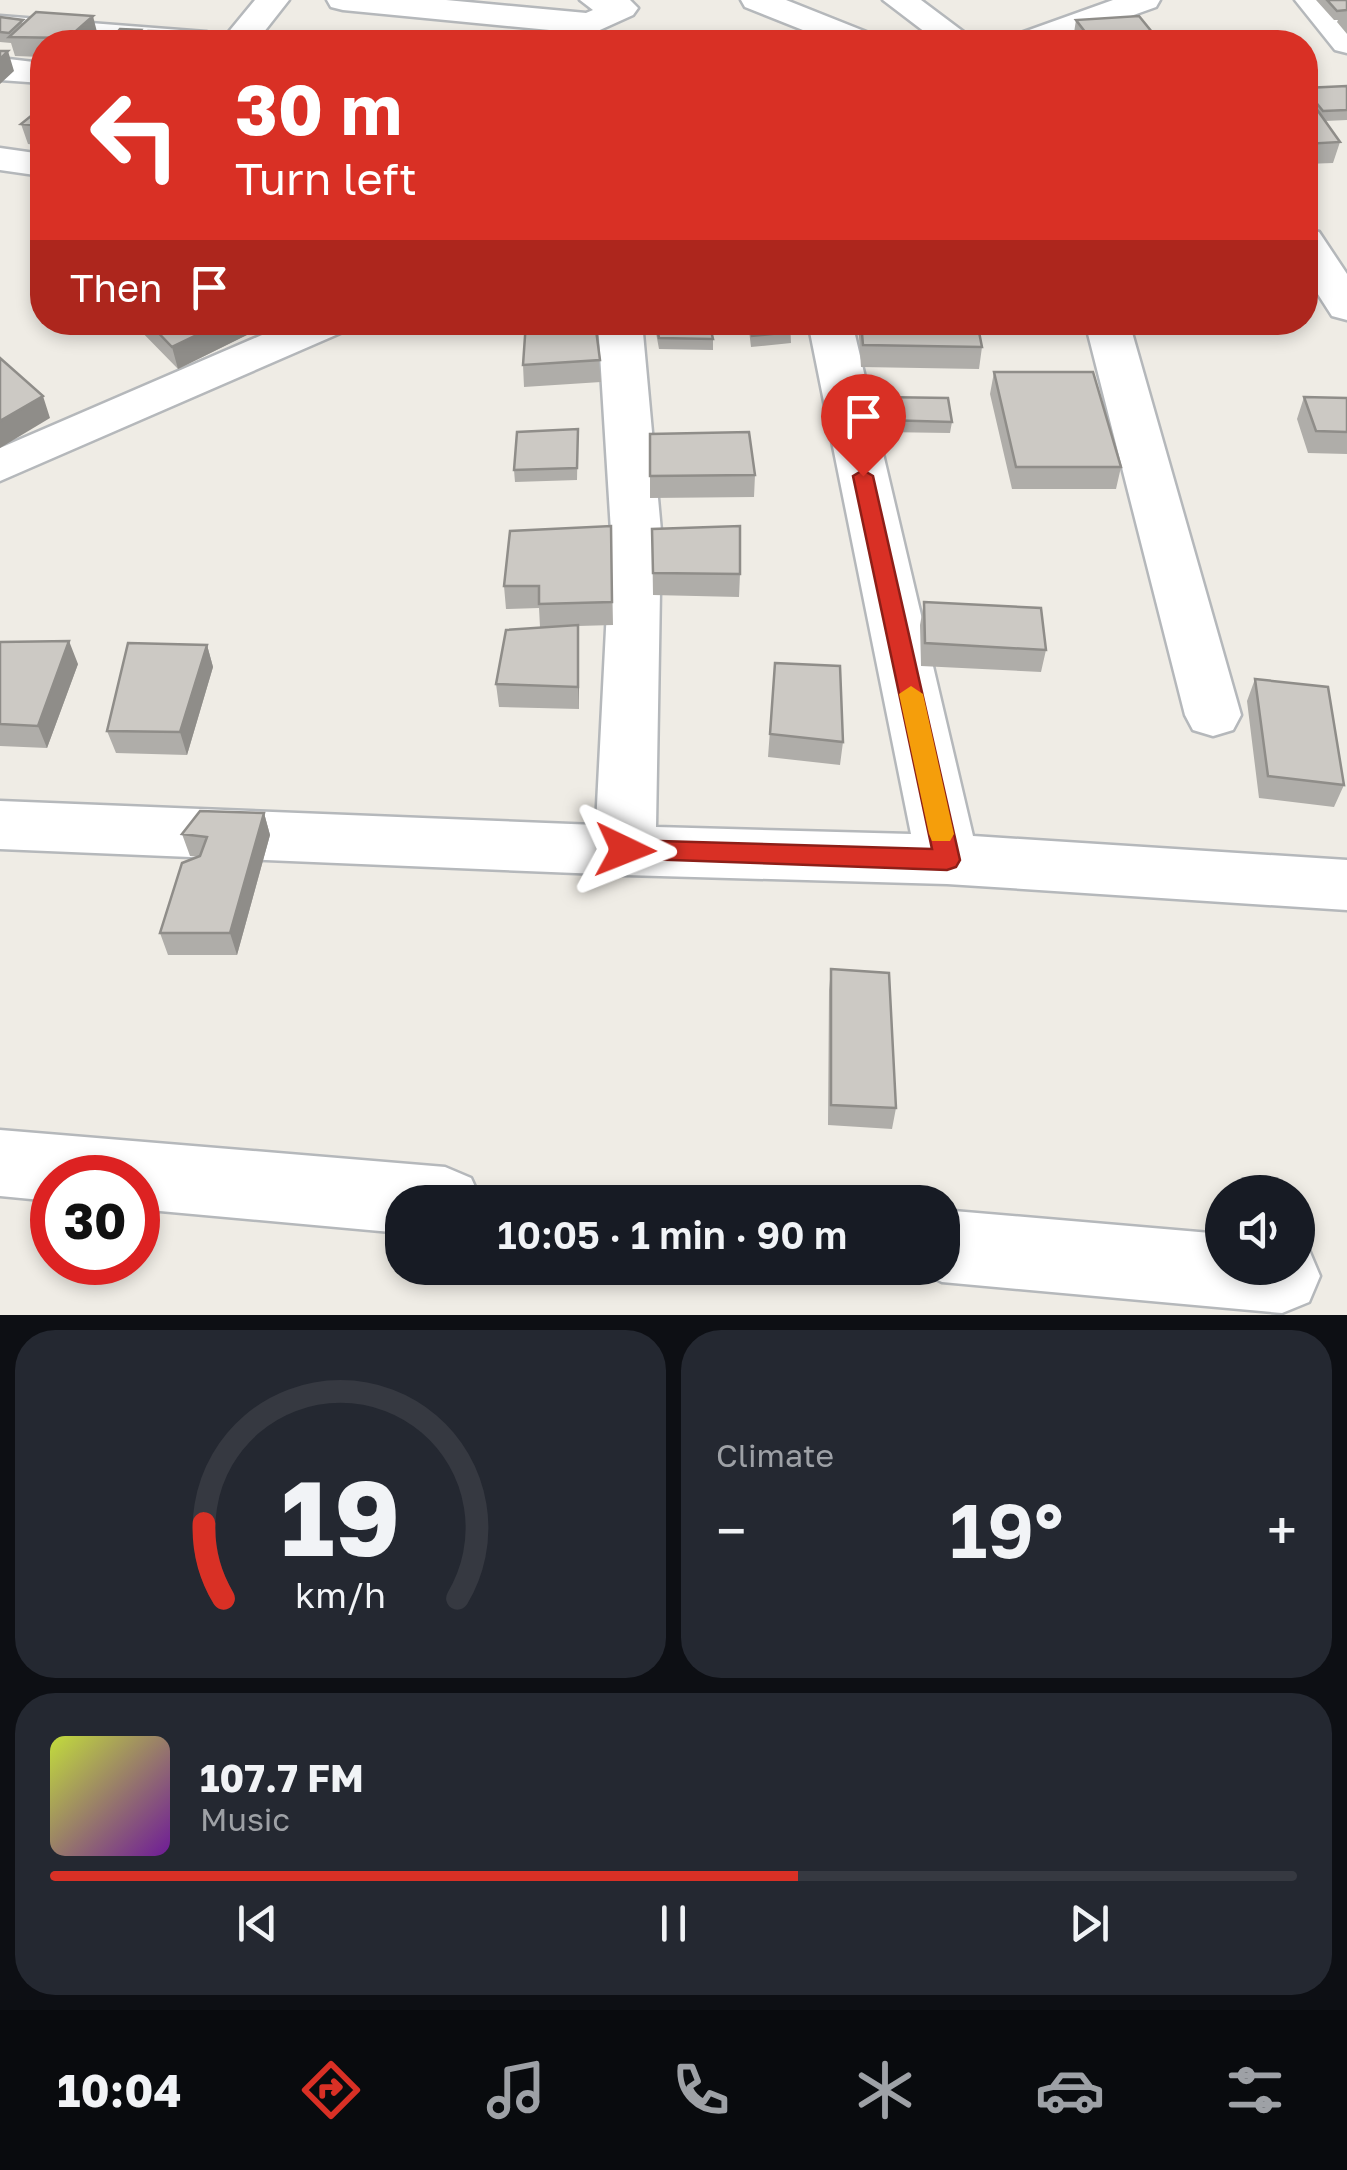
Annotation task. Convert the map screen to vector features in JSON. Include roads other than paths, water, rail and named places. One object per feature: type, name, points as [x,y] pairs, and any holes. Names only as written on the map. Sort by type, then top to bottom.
[{"type":"street","points":[[248,30],[273,0]]},
{"type":"street","points":[[343,0],[591,24],[621,8],[596,0]]},
{"type":"street","points":[[757,0],[832,30]]},
{"type":"street","points":[[899,0],[943,30]]},
{"type":"street","points":[[1311,0],[1347,43]]},
{"type":"street","points":[[1072,30],[1140,12]]},
{"type":"street","points":[[0,26],[52,30]]},
{"type":"street","points":[[0,69],[30,73]]},
{"type":"street","points":[[0,158],[30,163]]},
{"type":"street","points":[[1318,262],[1347,307]]},
{"type":"street","points":[[0,466],[300,335]]},
{"type":"street","points":[[621,335],[636,531],[625,850]]},
{"type":"street","points":[[833,335],[947,860]]},
{"type":"street","points":[[1110,335],[1213,715]]},
{"type":"street","points":[[0,824],[947,860],[1347,885]]},
{"type":"street","points":[[0,1163],[385,1197]]},
{"type":"street","points":[[960,1248],[1205,1269]]}]
